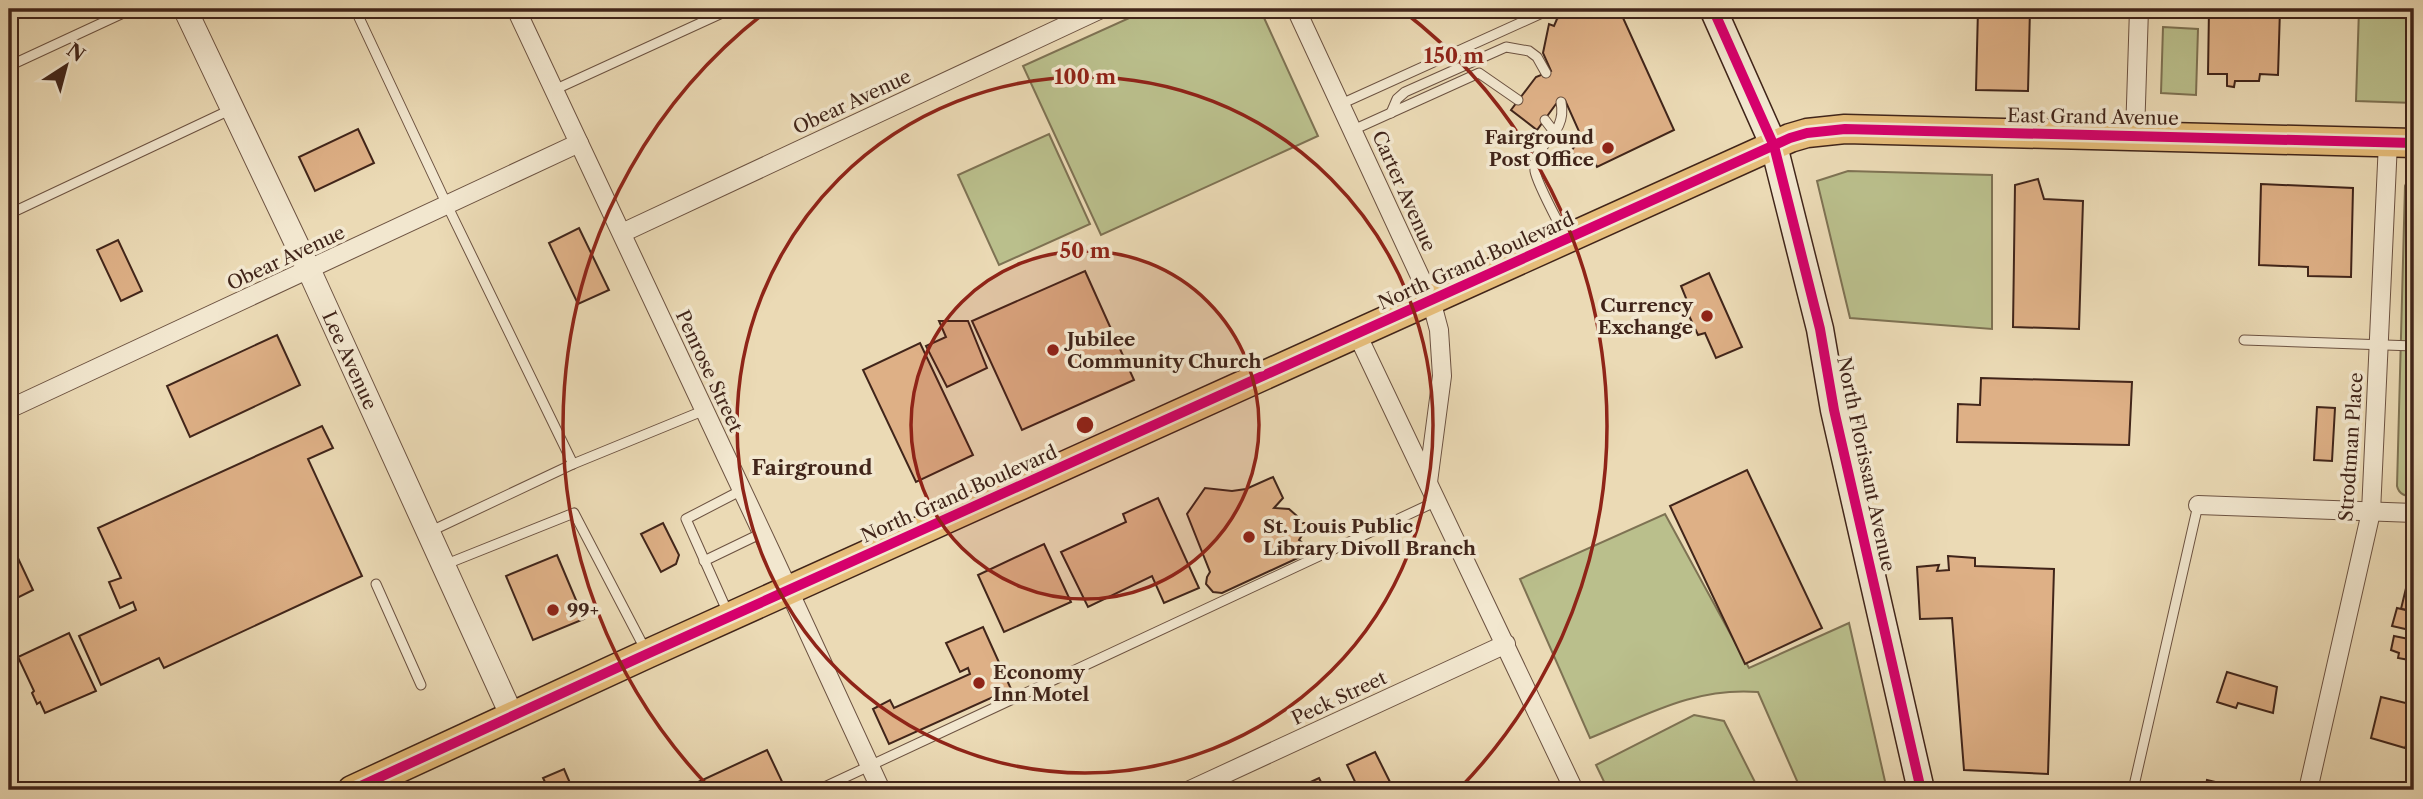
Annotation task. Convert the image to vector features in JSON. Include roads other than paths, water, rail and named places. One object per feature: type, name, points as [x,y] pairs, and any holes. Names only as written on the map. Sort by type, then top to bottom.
[{"type":"main road","name":"North Florissant Avenue","points":[[1713,9],[1774,146],[1820,329],[1834,410],[1921,790]]},
{"type":"main road","name":"East Grand Avenue","points":[[1774,146],[1807,133],[1845,129],[2401,142]]},
{"type":"main road","name":"North Grand Boulevard","points":[[352,790],[647,654],[1774,146]]},
{"type":"street","name":"Lee Avenue","points":[[185,9],[309,270],[512,716]]},
{"type":"street","name":"Penrose Street","points":[[516,9],[881,790]]},
{"type":"street","name":"Obear Avenue","points":[[622,233],[1101,9]]},
{"type":"street","name":"Carter Avenue","points":[[1296,9],[1431,300],[1440,330],[1442,376],[1428,482]]},
{"type":"street","points":[[2136,135],[2139,9]]},
{"type":"street","name":"Strodtman Place","points":[[2308,790],[2371,512],[2379,345],[2401,142]]},
{"type":"street","name":"Obear Avenue","points":[[9,409],[579,143]]},
{"type":"street","points":[[1357,334],[1572,786]]},
{"type":"street","points":[[2198,505],[2414,513]]},
{"type":"street","name":"Peck Street","points":[[1190,790],[1506,644]]},
{"type":"lane","points":[[9,66],[132,9]]},
{"type":"lane","points":[[355,9],[573,464]]},
{"type":"lane","points":[[554,90],[731,9]]},
{"type":"lane","points":[[1340,104],[1551,9]]},
{"type":"lane","points":[[1391,113],[1397,100],[1405,92],[1506,47],[1529,51],[1537,57],[1546,73]]},
{"type":"lane","points":[[1353,130],[1479,73],[1518,100]]},
{"type":"lane","points":[[1561,102],[1563,114],[1555,133],[1538,153],[1535,172],[1566,239]]},
{"type":"lane","points":[[9,214],[232,109]]},
{"type":"lane","points":[[1545,120],[1555,133]]},
{"type":"lane","points":[[2244,340],[2414,346]]},
{"type":"lane","points":[[429,532],[573,464],[705,410]]},
{"type":"lane","points":[[730,617],[686,519],[742,491]]},
{"type":"lane","points":[[818,790],[1437,502]]},
{"type":"lane","points":[[2133,790],[2198,505]]},
{"type":"lane","points":[[444,565],[574,513],[647,654]]},
{"type":"lane","points":[[704,562],[762,533]]},
{"type":"lane","points":[[376,584],[421,685]]},
{"type":"lane","points":[[1553,790],[1572,786]]},
{"type":"place","name":"Fairground Post Office","points":[[1608,148]]},
{"type":"place","name":"Currency Exchange","points":[[1707,316]]},
{"type":"place","name":"Jubilee Community Church","points":[[1053,350]]},
{"type":"place","name":"St. Louis Public Library Divoll Branch","points":[[1249,537]]},
{"type":"place","name":"99+","points":[[553,610]]},
{"type":"place","name":"Economy Inn Motel","points":[[979,683]]},
{"type":"district","name":"Fairground","points":[[812,467]]}]
